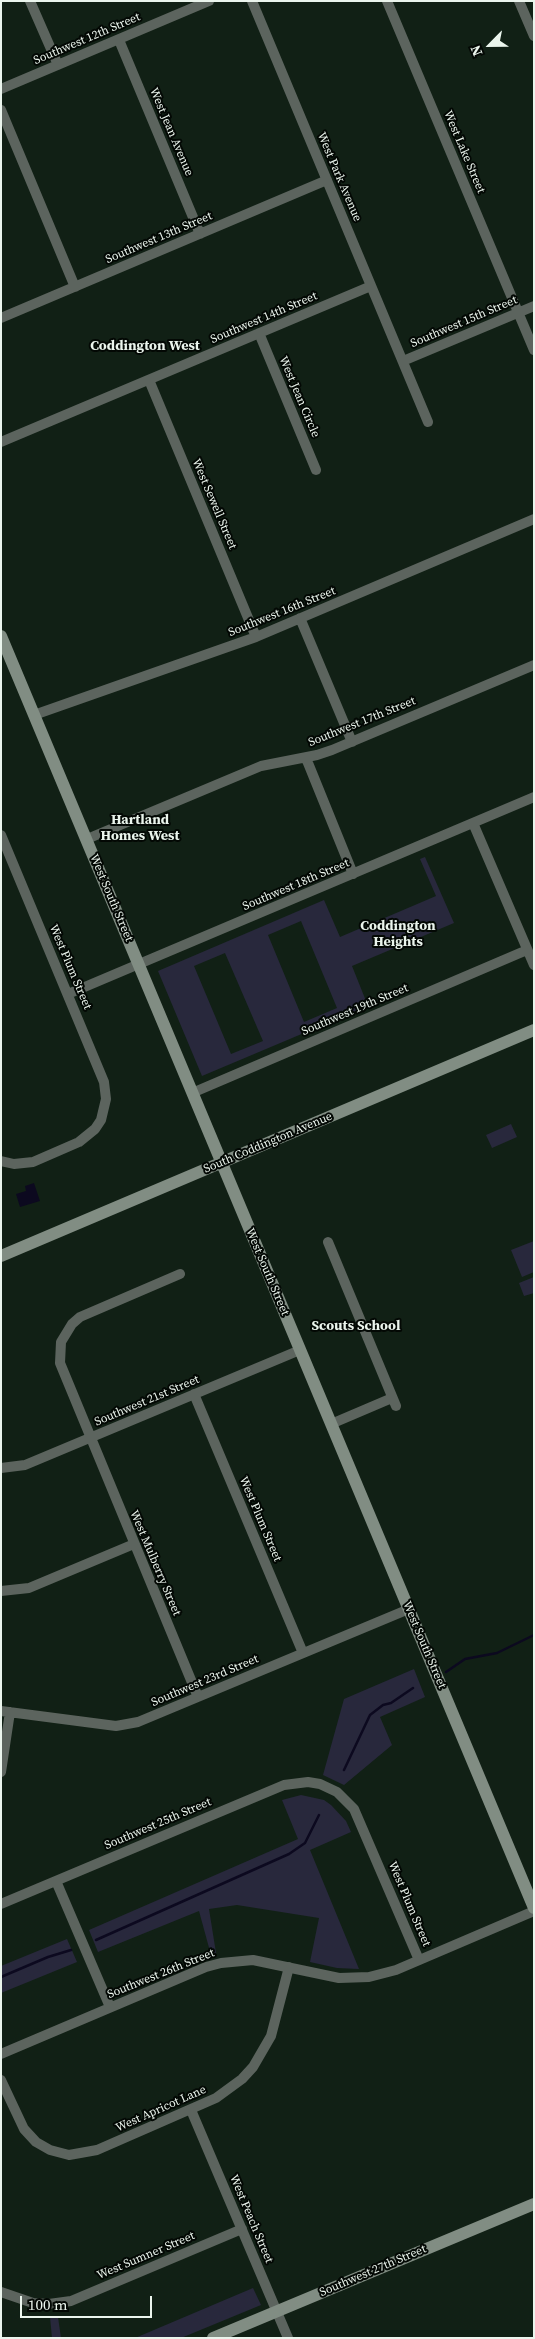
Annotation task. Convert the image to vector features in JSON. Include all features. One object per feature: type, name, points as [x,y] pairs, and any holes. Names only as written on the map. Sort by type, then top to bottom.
[{"type":"street","points":[[30,1],[58,65]]},
{"type":"street","name":"Southwest 12th Street","points":[[1,89],[210,1]]},
{"type":"street","name":"West Park Avenue","points":[[252,1],[428,422]]},
{"type":"street","name":"West Lake Street","points":[[387,1],[534,350]]},
{"type":"street","points":[[519,1],[534,36]]},
{"type":"street","name":"West Jean Avenue","points":[[119,40],[200,234]]},
{"type":"street","points":[[1,110],[75,287]]},
{"type":"street","name":"Southwest 13th Street","points":[[1,318],[327,180]]},
{"type":"street","name":"Southwest 14th Street","points":[[2,440],[371,286]]},
{"type":"street","name":"Southwest 15th Street","points":[[403,362],[534,306]]},
{"type":"street","name":"West Jean Circle","points":[[259,333],[316,470]]},
{"type":"street","name":"West Sewell Street","points":[[149,380],[256,637]]},
{"type":"street","name":"Southwest 16th Street","points":[[34,715],[256,637],[534,519]]},
{"type":"street","points":[[300,618],[352,742]]},
{"type":"street","name":"West South Street","points":[[2,642],[534,1909]]},
{"type":"street","name":"Southwest 17th Street","points":[[86,839],[261,766],[306,758],[352,742],[534,665]]},
{"type":"street","points":[[306,758],[353,874]]},
{"type":"street","name":"Southwest 18th Street","points":[[68,994],[534,797]]},
{"type":"street","points":[[473,823],[534,965]]},
{"type":"street","name":"West Plum Street","points":[[1,835],[104,1082],[106,1099],[105,1110],[94,1129],[79,1142],[33,1162],[14,1164],[2,1161]]},
{"type":"street","name":"Southwest 19th Street","points":[[192,1093],[527,950]]},
{"type":"street","name":"South Coddington Avenue","points":[[1,1256],[534,1030]]},
{"type":"street","points":[[328,1242],[394,1402],[331,1424]]},
{"type":"street","name":"West Mulberry Street","points":[[180,1274],[91,1310],[72,1324],[59,1341],[62,1371],[198,1698]]},
{"type":"street","name":"Southwest 21st Street","points":[[1,1468],[25,1465],[300,1350]]},
{"type":"street","name":"West Plum Street","points":[[194,1394],[303,1653]]},
{"type":"street","points":[[1,1591],[29,1588],[134,1544]]},
{"type":"street","name":"Southwest 23rd Street","points":[[6,1712],[116,1726],[128,1725],[198,1698],[408,1609]]},
{"type":"street","points":[[1,1772],[6,1712]]},
{"type":"street","name":"Southwest 25th Street","points":[[1,1904],[284,1784],[308,1782],[326,1786]]},
{"type":"street","name":"West Plum Street","points":[[326,1786],[346,1800],[359,1818],[420,1960]]},
{"type":"street","points":[[56,1880],[110,2007]]},
{"type":"street","name":"Southwest 26th Street","points":[[1,2054],[110,2007],[221,1963],[253,1960],[339,1978],[385,1974],[534,1909]]},
{"type":"street","name":"West Apricot Lane","points":[[1,2080],[18,2118],[29,2135],[42,2146],[64,2154],[79,2155],[98,2150],[191,2110],[230,2090],[253,2067],[271,2036],[289,1967]]},
{"type":"street","name":"West Peach Street","points":[[191,2110],[288,2338]]},
{"type":"street","name":"Southwest 27th Street","points":[[213,2338],[534,2204]]},
{"type":"street","name":"West Sumner Street","points":[[1,2292],[33,2303],[49,2304],[71,2301],[242,2229]]},
{"type":"shaded area","points":[[425,857],[454,923],[352,966],[368,1006],[202,1076],[158,971],[324,900],[340,937],[436,896],[420,859]],"holes":[[[301,921],[337,1008],[304,1022],[268,935]],[[225,953],[263,1041],[231,1054],[194,966]]]},
{"type":"shaded area","points":[[511,1124],[517,1137],[492,1148],[486,1135]]},
{"type":"shaded area","points":[[34,1183],[40,1201],[20,1207],[16,1194],[26,1191],[25,1186]]},
{"type":"shaded area","points":[[534,1241],[534,1272],[522,1277],[511,1250]]},
{"type":"shaded area","points":[[534,1277],[534,1293],[524,1296],[519,1283]]},
{"type":"shaded area","points":[[414,1669],[425,1697],[380,1717],[392,1745],[344,1785],[323,1775],[344,1699]]},
{"type":"shaded area","points":[[301,1795],[324,1800],[331,1805],[346,1821],[351,1832],[310,1850],[359,1969],[337,1968],[310,1962],[319,1918],[237,1905],[209,1909],[216,1953],[211,1955],[199,1911],[98,1952],[89,1930],[298,1839],[282,1800]]},
{"type":"shaded area","points":[[67,1939],[77,1962],[1,1993],[1,1966]]},
{"type":"shaded area","points":[[253,2288],[261,2305],[181,2338],[135,2338]]},
{"type":"shaded area","points":[[50,2317],[58,2317],[61,2338],[52,2338]]},
{"type":"waterway","points":[[446,1672],[465,1659],[497,1653],[534,1635]]},
{"type":"waterway","points":[[344,1770],[370,1715],[383,1705],[391,1703],[413,1688]]},
{"type":"waterway","points":[[96,1940],[289,1854],[305,1843],[319,1815]]},
{"type":"waterway","points":[[1,1977],[48,1957],[71,1950]]},
{"type":"district","name":"Coddington West","points":[[145,346]]},
{"type":"district","name":"Hartland Homes West","points":[[140,828]]},
{"type":"district","name":"Coddington Heights","points":[[398,934]]},
{"type":"district","name":"Scouts School","points":[[356,1326]]}]
